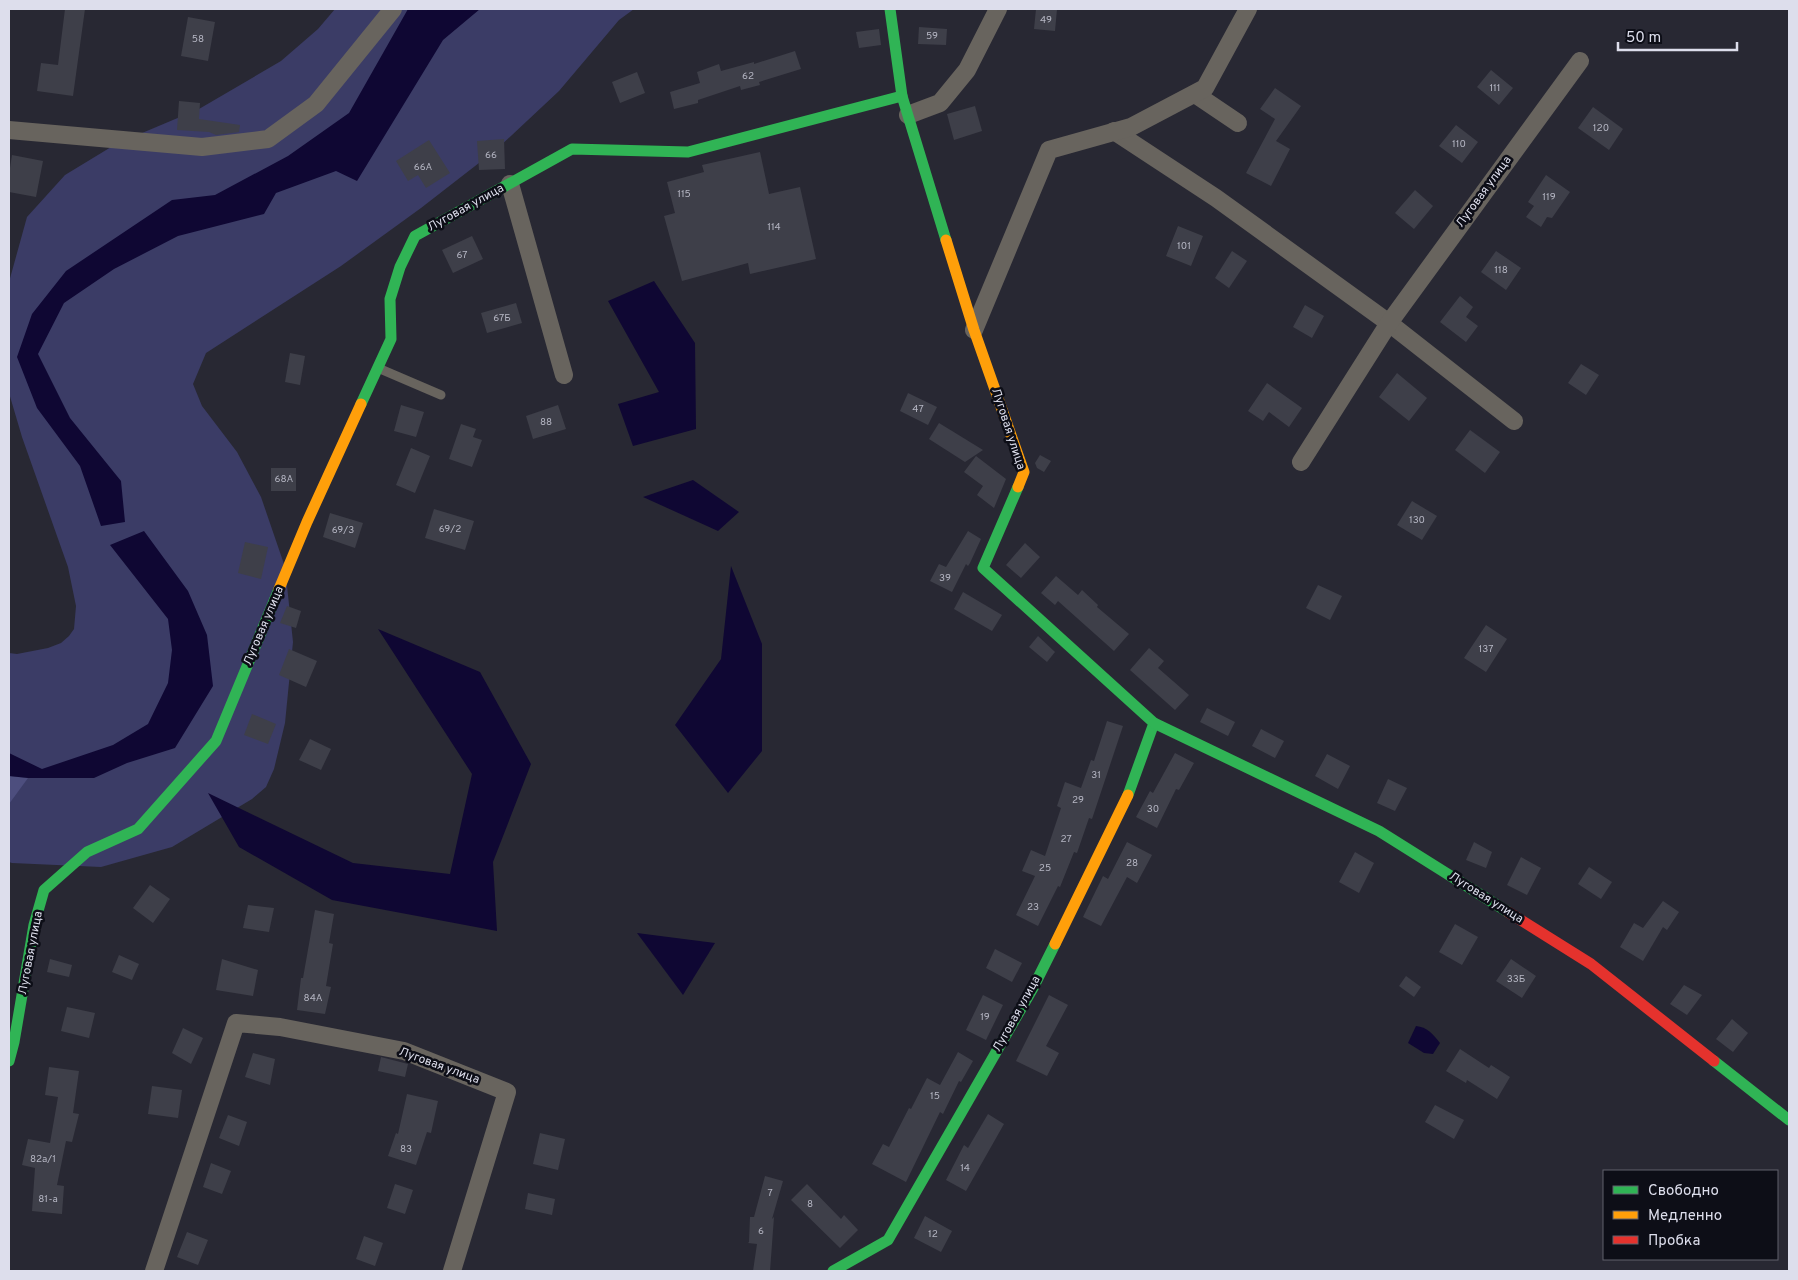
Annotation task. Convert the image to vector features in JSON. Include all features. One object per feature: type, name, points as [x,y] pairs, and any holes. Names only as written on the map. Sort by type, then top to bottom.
[{"type":"street","points":[[9,130],[202,147],[268,139],[316,104],[392,9]]},
{"type":"street","name":"Луговая улица","points":[[890,9],[902,96],[974,330],[1024,472],[983,568],[1154,723],[1379,831],[1592,964],[1789,1120]]},
{"type":"street","points":[[908,116],[940,103],[968,70],[998,9]]},
{"type":"street","points":[[974,330],[1049,150],[1131,127],[1205,88],[1248,9]]},
{"type":"street","name":"Луговая улица","points":[[1301,462],[1389,323],[1580,61]]},
{"type":"street","points":[[1195,94],[1238,123]]},
{"type":"street","name":"Луговая улица","points":[[9,1061],[34,925],[44,890],[87,852],[138,829],[216,741],[307,522],[391,339],[390,299],[400,267],[415,236],[572,149],[688,152],[902,96]]},
{"type":"street","points":[[1114,131],[1216,198],[1389,323],[1514,421]]},
{"type":"street","name":"Луговая улица","points":[[510,184],[564,375]]},
{"type":"street","name":"Луговая улица","points":[[834,1271],[888,1240],[1033,988],[1133,785],[1154,723]]},
{"type":"street","name":"Луговая улица","points":[[154,1271],[236,1023],[280,1027],[404,1051],[507,1092],[452,1271]]},
{"type":"lane","points":[[378,368],[441,395]]},
{"type":"shaded area","points":[[335,9],[634,9],[619,20],[559,91],[497,149],[421,208],[341,266],[206,353],[193,384],[202,406],[237,452],[261,497],[285,567],[293,642],[285,723],[274,769],[266,787],[252,799],[172,847],[101,867],[9,862],[9,653],[17,654],[48,648],[61,643],[74,629],[76,606],[68,567],[22,437],[9,393],[9,282],[27,217],[65,175],[116,144],[199,109],[281,61],[318,29]]},
{"type":"shaded area","points":[[408,9],[480,9],[443,40],[357,181],[336,171],[276,193],[264,214],[178,236],[114,269],[64,303],[38,354],[70,418],[121,481],[125,522],[101,526],[80,466],[37,408],[17,357],[32,314],[66,271],[172,200],[215,195],[288,156],[349,113]]},
{"type":"shaded area","points":[[654,281],[695,343],[696,429],[633,446],[618,404],[659,392],[608,301]]},
{"type":"shaded area","points":[[693,480],[739,512],[718,531],[643,497]]},
{"type":"shaded area","points":[[144,531],[188,591],[207,635],[213,686],[175,748],[127,763],[94,778],[28,778],[9,776],[9,753],[42,769],[113,745],[148,724],[168,683],[172,650],[168,619],[110,545]]},
{"type":"shaded area","points":[[731,566],[762,644],[762,751],[728,793],[675,725],[721,659]]},
{"type":"shaded area","points":[[378,629],[480,672],[531,764],[493,862],[497,931],[332,900],[239,847],[208,793],[353,863],[450,874],[472,774]]},
{"type":"shaded area","points":[[9,776],[28,778],[9,804]]},
{"type":"shaded area","points":[[637,933],[715,943],[683,995]]},
{"type":"shaded area","points":[[1416,1026],[1430,1032],[1440,1043],[1433,1054],[1424,1053],[1408,1043]]},
{"type":"building","points":[[65,9],[85,9],[73,96],[37,91],[41,63],[58,65]]},
{"type":"building","points":[[1036,9],[1057,9],[1055,31],[1034,29]]},
{"type":"building","points":[[188,17],[215,22],[208,61],[181,56]]},
{"type":"building","points":[[919,27],[947,29],[946,45],[918,44]]},
{"type":"building","points":[[879,29],[881,45],[859,48],[856,32]]},
{"type":"building","points":[[795,51],[801,69],[759,82],[760,85],[741,90],[740,86],[698,100],[698,103],[674,109],[670,92],[700,83],[697,72],[719,64],[721,71],[754,62],[754,64]]},
{"type":"building","points":[[1491,70],[1513,88],[1499,105],[1477,87]]},
{"type":"building","points":[[637,72],[645,93],[620,103],[612,82]]},
{"type":"building","points":[[1275,88],[1301,106],[1276,141],[1290,149],[1271,186],[1246,173],[1275,119],[1260,109]]},
{"type":"building","points":[[179,101],[200,103],[199,119],[240,125],[239,132],[216,135],[209,132],[177,130]]},
{"type":"building","points":[[975,106],[982,131],[954,140],[947,114]]},
{"type":"building","points":[[1593,107],[1623,129],[1609,150],[1578,128]]},
{"type":"building","points":[[1456,125],[1478,142],[1462,163],[1439,146]]},
{"type":"building","points":[[504,139],[505,169],[479,170],[477,141]]},
{"type":"building","points":[[429,140],[450,173],[426,188],[418,175],[408,181],[396,161]]},
{"type":"building","points":[[760,152],[769,194],[800,187],[816,259],[750,274],[748,263],[682,281],[664,216],[675,213],[667,182],[704,172],[702,165]]},
{"type":"building","points":[[12,155],[43,161],[36,197],[9,192]]},
{"type":"building","points":[[1546,175],[1570,192],[1552,218],[1547,217],[1541,227],[1526,217],[1534,206],[1528,202]]},
{"type":"building","points":[[1415,190],[1433,206],[1414,229],[1395,213]]},
{"type":"building","points":[[1178,226],[1203,236],[1191,266],[1166,256]]},
{"type":"building","points":[[472,236],[483,259],[453,273],[442,250]]},
{"type":"building","points":[[1232,251],[1247,261],[1229,288],[1215,278]]},
{"type":"building","points":[[1496,251],[1521,268],[1506,290],[1481,272]]},
{"type":"building","points":[[1460,296],[1473,307],[1466,317],[1478,326],[1466,342],[1440,322]]},
{"type":"building","points":[[516,303],[522,323],[487,333],[481,313]]},
{"type":"building","points":[[1305,305],[1324,316],[1312,338],[1293,327]]},
{"type":"building","points":[[290,353],[305,356],[300,385],[285,382]]},
{"type":"building","points":[[1581,364],[1599,375],[1586,395],[1568,383]]},
{"type":"building","points":[[1397,373],[1427,398],[1409,421],[1379,397]]},
{"type":"building","points":[[1267,383],[1302,408],[1289,427],[1269,412],[1263,421],[1248,411]]},
{"type":"building","points":[[908,393],[937,407],[928,425],[900,411]]},
{"type":"building","points":[[401,405],[424,412],[416,437],[394,431]]},
{"type":"building","points":[[558,405],[566,429],[533,439],[526,416]]},
{"type":"building","points":[[939,423],[983,450],[965,462],[929,439]]},
{"type":"building","points":[[461,424],[476,429],[473,437],[482,440],[472,467],[449,459]]},
{"type":"building","points":[[1470,430],[1500,452],[1485,473],[1455,450]]},
{"type":"building","points":[[411,448],[430,456],[415,493],[396,485]]},
{"type":"building","points":[[1040,455],[1051,461],[1044,472],[1037,468],[1035,463]]},
{"type":"building","points":[[976,456],[1006,479],[994,508],[977,495],[983,486],[964,472]]},
{"type":"building","points":[[271,468],[296,468],[296,491],[271,491]]},
{"type":"building","points":[[1412,501],[1437,516],[1422,540],[1397,525]]},
{"type":"building","points":[[434,509],[474,521],[465,550],[425,538]]},
{"type":"building","points":[[330,513],[363,523],[355,548],[323,537]]},
{"type":"building","points":[[968,531],[981,539],[970,563],[968,566],[966,564],[952,592],[930,581],[939,564],[946,567]]},
{"type":"building","points":[[245,542],[268,547],[261,579],[238,573]]},
{"type":"building","points":[[1025,543],[1040,557],[1021,578],[1006,565]]},
{"type":"building","points":[[1056,576],[1078,595],[1082,590],[1098,605],[1097,607],[1129,634],[1114,651],[1058,601],[1055,605],[1041,593]]},
{"type":"building","points":[[1318,585],[1342,596],[1330,620],[1306,608]]},
{"type":"building","points":[[963,592],[1002,615],[992,631],[954,609]]},
{"type":"building","points":[[287,606],[301,611],[296,628],[280,623]]},
{"type":"building","points":[[1486,625],[1507,639],[1486,672],[1464,658]]},
{"type":"building","points":[[1038,636],[1055,652],[1047,662],[1029,647]]},
{"type":"building","points":[[1149,648],[1164,661],[1158,668],[1189,695],[1175,710],[1130,670]]},
{"type":"building","points":[[289,649],[317,661],[306,687],[279,675]]},
{"type":"building","points":[[1207,708],[1235,722],[1228,736],[1200,722]]},
{"type":"building","points":[[252,714],[276,724],[268,744],[244,735]]},
{"type":"building","points":[[1107,721],[1123,726],[1092,819],[1089,818],[1077,853],[1074,852],[1060,887],[1058,886],[1038,926],[1016,915],[1035,876],[1022,871],[1031,850],[1045,856],[1061,808],[1057,806],[1065,782],[1081,788],[1091,760],[1094,761]]},
{"type":"building","points":[[1261,729],[1284,741],[1275,758],[1252,746]]},
{"type":"building","points":[[310,739],[331,749],[321,770],[299,760]]},
{"type":"building","points":[[1175,753],[1194,763],[1179,790],[1176,789],[1157,828],[1136,817],[1150,791],[1153,793]]},
{"type":"building","points":[[1327,754],[1350,766],[1338,789],[1315,776]]},
{"type":"building","points":[[1388,779],[1407,788],[1395,811],[1377,803]]},
{"type":"building","points":[[1127,842],[1152,855],[1137,883],[1127,877],[1101,926],[1083,917],[1103,876],[1108,879]]},
{"type":"building","points":[[1474,842],[1492,852],[1486,868],[1466,860]]},
{"type":"building","points":[[1355,852],[1374,863],[1359,893],[1339,882]]},
{"type":"building","points":[[1521,857],[1541,868],[1527,895],[1507,885]]},
{"type":"building","points":[[1589,867],[1612,882],[1601,899],[1578,884]]},
{"type":"building","points":[[150,885],[170,899],[153,923],[133,908]]},
{"type":"building","points":[[1663,901],[1679,912],[1667,930],[1663,927],[1643,961],[1620,947],[1634,923],[1643,928]]},
{"type":"building","points":[[248,905],[274,908],[269,932],[243,928]]},
{"type":"building","points":[[315,910],[334,914],[329,943],[333,944],[326,986],[331,987],[325,1014],[297,1010],[301,978],[303,978]]},
{"type":"building","points":[[1455,924],[1478,937],[1462,965],[1439,952]]},
{"type":"building","points":[[995,949],[1022,963],[1012,982],[986,968]]},
{"type":"building","points":[[119,955],[139,964],[132,980],[112,972]]},
{"type":"building","points":[[50,959],[72,965],[69,977],[47,972]]},
{"type":"building","points":[[222,959],[258,970],[253,996],[216,990]]},
{"type":"building","points":[[1511,959],[1536,976],[1522,998],[1496,981]]},
{"type":"building","points":[[1406,976],[1421,987],[1414,997],[1399,986]]},
{"type":"building","points":[[1684,985],[1702,995],[1687,1015],[1670,1004]]},
{"type":"building","points":[[983,995],[1003,1005],[986,1040],[966,1030]]},
{"type":"building","points":[[1049,995],[1068,1005],[1046,1046],[1059,1053],[1047,1076],[1016,1061]]},
{"type":"building","points":[[67,1007],[95,1013],[89,1038],[61,1031]]},
{"type":"building","points":[[1732,1019],[1748,1033],[1733,1052],[1716,1039]]},
{"type":"building","points":[[183,1028],[203,1038],[191,1064],[172,1053]]},
{"type":"building","points":[[1460,1049],[1489,1068],[1491,1065],[1510,1077],[1497,1099],[1467,1080],[1466,1083],[1446,1071]]},
{"type":"building","points":[[958,1052],[973,1061],[961,1082],[959,1081],[943,1114],[940,1112],[906,1182],[872,1164],[883,1144],[889,1147],[927,1078],[940,1085]]},
{"type":"building","points":[[253,1053],[275,1059],[270,1085],[245,1077]]},
{"type":"building","points":[[381,1057],[408,1064],[405,1077],[378,1071]]},
{"type":"building","points":[[49,1067],[79,1071],[73,1113],[79,1114],[72,1142],[66,1141],[57,1185],[64,1186],[62,1214],[32,1211],[35,1168],[22,1165],[28,1139],[50,1143],[58,1097],[45,1095]]},
{"type":"building","points":[[152,1086],[182,1090],[178,1118],[148,1114]]},
{"type":"building","points":[[407,1094],[438,1101],[431,1133],[427,1132],[416,1165],[388,1156],[396,1133],[398,1134]]},
{"type":"building","points":[[1435,1105],[1464,1120],[1454,1139],[1425,1122]]},
{"type":"building","points":[[988,1114],[1004,1124],[966,1191],[946,1180],[964,1145],[968,1148]]},
{"type":"building","points":[[228,1115],[247,1122],[239,1146],[219,1138]]},
{"type":"building","points":[[540,1133],[565,1139],[558,1170],[533,1164]]},
{"type":"building","points":[[211,1163],[231,1171],[222,1194],[203,1187]]},
{"type":"building","points":[[765,1176],[783,1181],[772,1219],[774,1217],[770,1271],[753,1271],[757,1244],[748,1243],[750,1217],[754,1217]]},
{"type":"building","points":[[395,1184],[413,1190],[405,1214],[387,1208]]},
{"type":"building","points":[[807,1184],[841,1219],[844,1215],[858,1230],[840,1248],[791,1200]]},
{"type":"building","points":[[528,1193],[555,1199],[552,1215],[525,1209]]},
{"type":"building","points":[[925,1216],[952,1231],[941,1252],[914,1238]]},
{"type":"building","points":[[187,1232],[208,1240],[198,1265],[177,1257]]},
{"type":"building","points":[[364,1236],[383,1243],[375,1266],[356,1259]]},
{"type":"traffic: fast","points":[[890,9],[902,96],[946,240]]},
{"type":"traffic: fast","points":[[361,404],[391,339],[390,299],[400,267],[415,236],[572,149],[688,152],[902,96]]},
{"type":"traffic: fast","points":[[1018,487],[983,568],[1154,723],[1128,795]]},
{"type":"traffic: fast","points":[[9,1061],[34,925],[44,890],[87,852],[138,829],[216,741],[279,589]]},
{"type":"traffic: fast","points":[[1154,723],[1379,831],[1508,912]]},
{"type":"traffic: fast","points":[[833,1271],[888,1240],[1033,988],[1055,944]]},
{"type":"traffic: fast","points":[[1714,1061],[1789,1120]]},
{"type":"traffic: slow","points":[[946,240],[974,330],[1024,472],[1018,487]]},
{"type":"traffic: slow","points":[[279,589],[307,522],[361,404]]},
{"type":"traffic: slow","points":[[1055,944],[1128,795]]},
{"type":"traffic: jam","points":[[1508,912],[1591,964],[1714,1061]]}]
